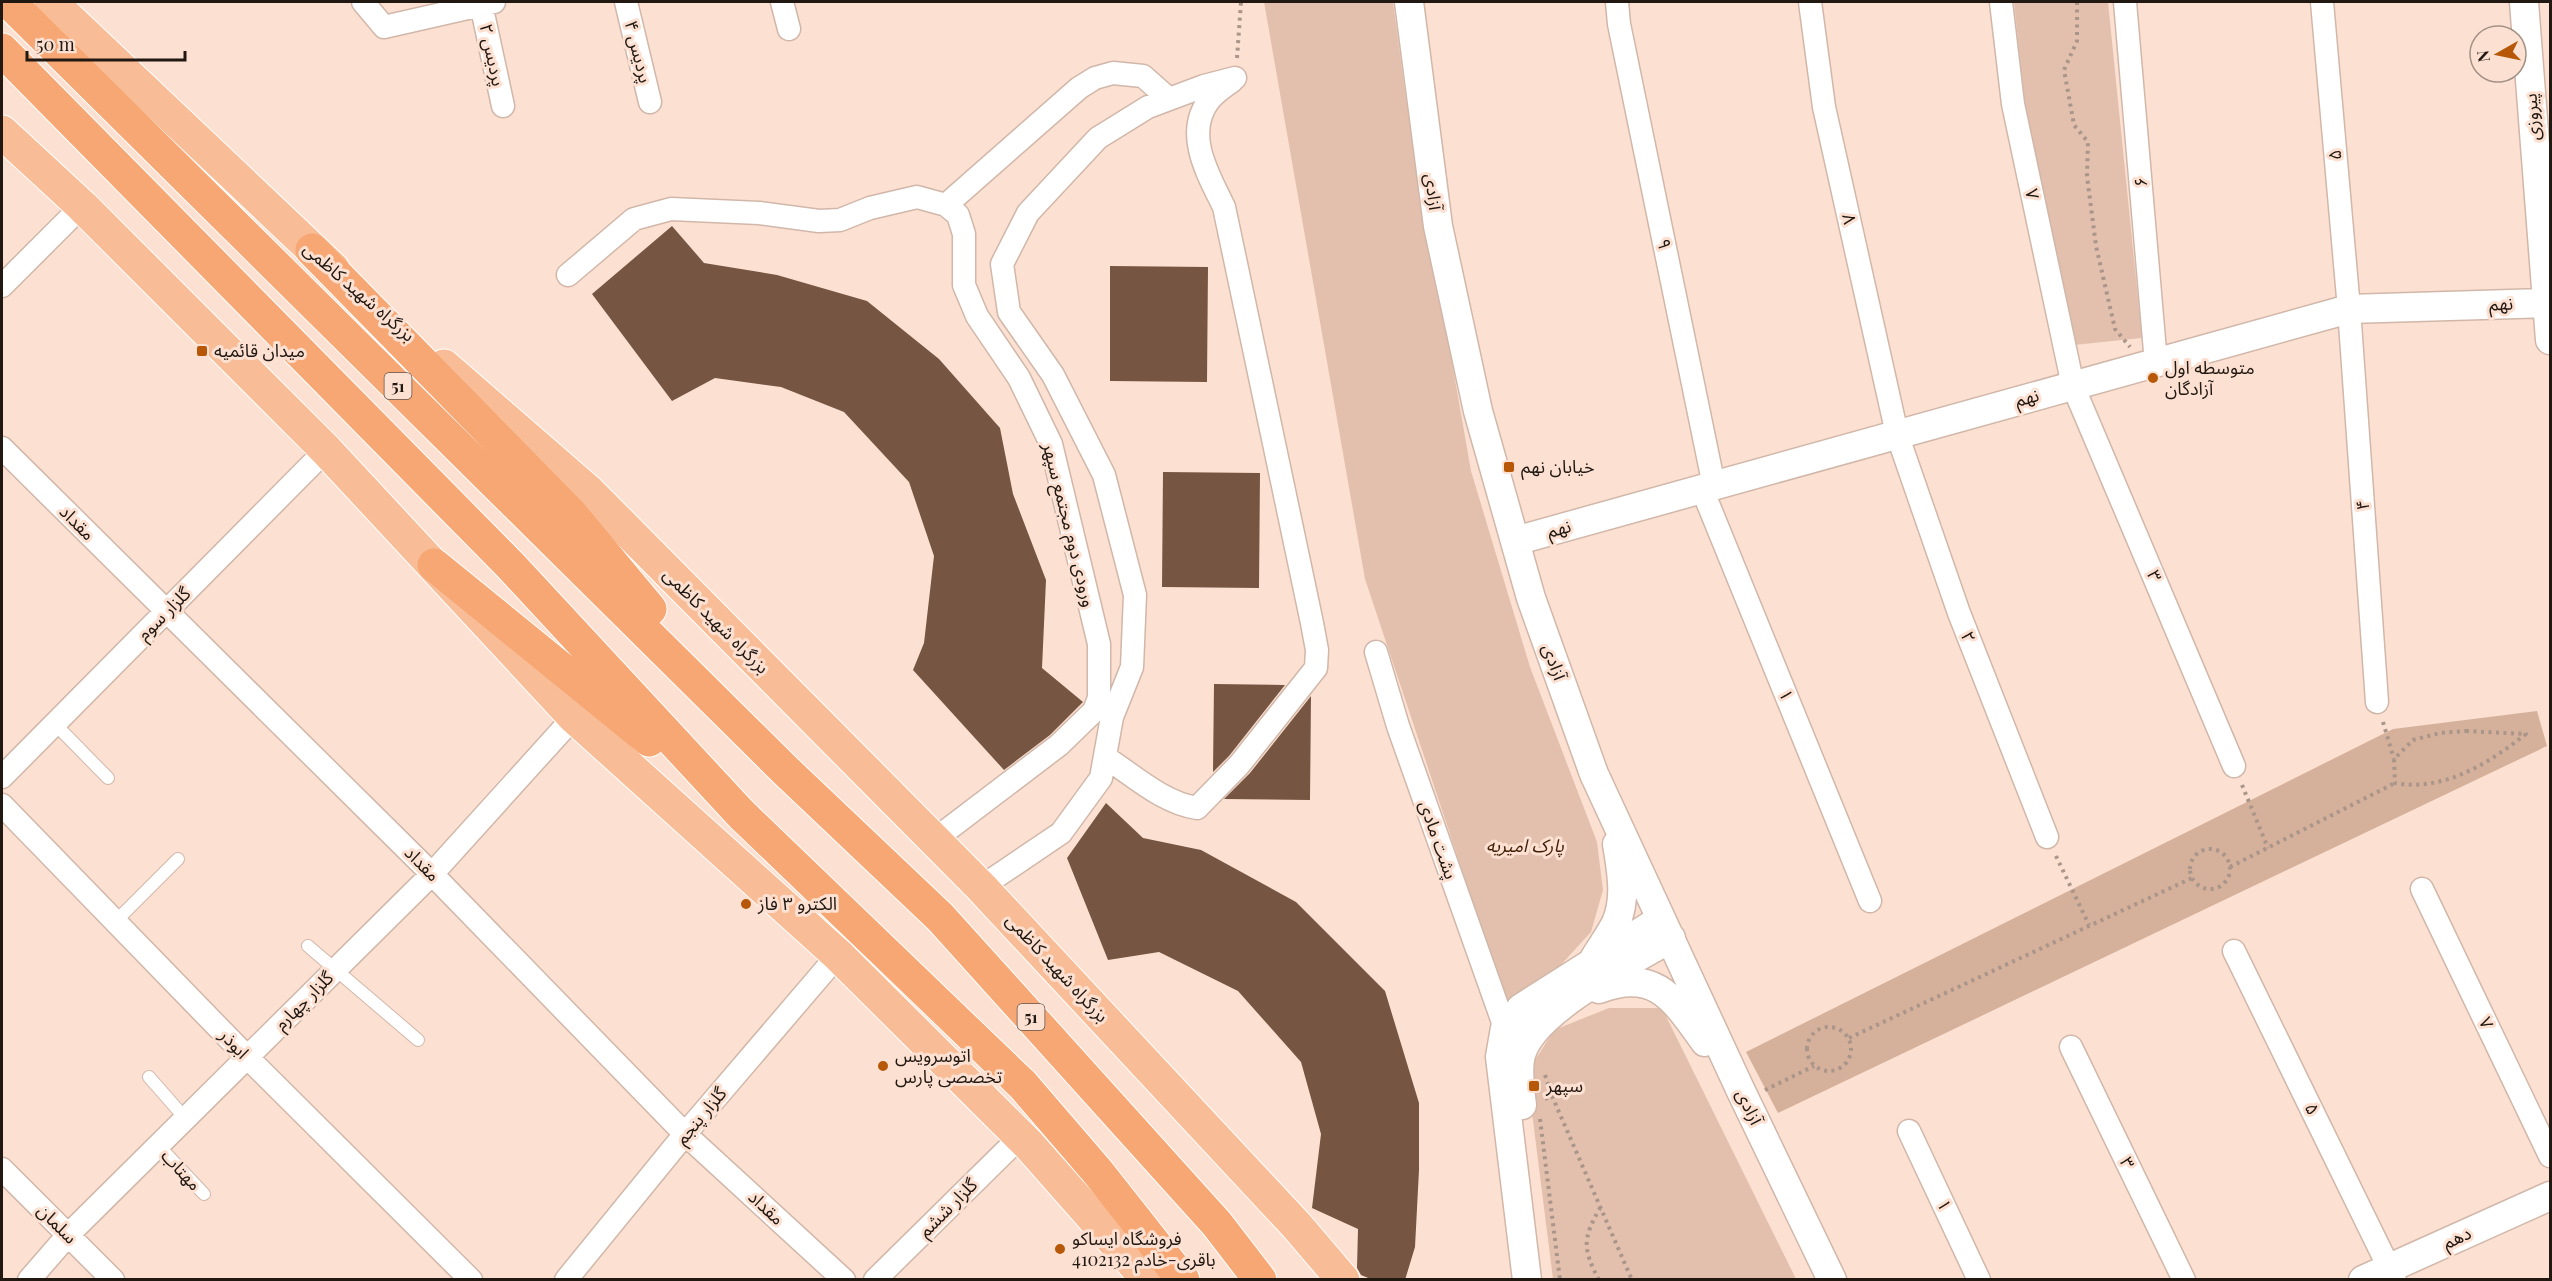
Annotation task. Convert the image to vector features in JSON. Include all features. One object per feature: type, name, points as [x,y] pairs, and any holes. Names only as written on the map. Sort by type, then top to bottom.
[{"type":"highway","name":"بزرگراه شهید کاظمی","points":[[9,2],[786,771],[940,917],[1217,1224],[1260,1280]]},
{"type":"highway","points":[[2,50],[511,566],[741,814],[1023,1084],[1097,1171],[1183,1280]]},
{"type":"highway","points":[[312,250],[571,514],[786,771]]},
{"type":"highway","points":[[434,565],[741,814]]},
{"type":"highway","points":[[1097,1171],[1164,1280]]},
{"type":"main road","name":"بزرگراه شهید کاظمی","points":[[53,4],[312,250],[589,492],[981,887],[1297,1226],[1343,1280]]},
{"type":"main road","points":[[2,132],[82,206],[326,450],[574,717],[838,955],[1020,1137],[1148,1280]]},
{"type":"street","points":[[363,2],[384,27],[477,4]]},
{"type":"street","name":"پردیس ۴","points":[[626,2],[650,102]]},
{"type":"street","points":[[782,2],[789,29]]},
{"type":"street","name":"آزادی","points":[[1409,2],[1438,226],[1478,411],[1531,597],[1594,774],[1832,1280]]},
{"type":"street","name":"۹","points":[[1617,2],[1619,24],[1708,487]]},
{"type":"street","name":"۸","points":[[1810,2],[1824,107],[1897,435]]},
{"type":"street","name":"۷","points":[[2001,2],[2013,104],[2073,386]]},
{"type":"street","name":"۶","points":[[2125,2],[2150,364]]},
{"type":"street","name":"۵","points":[[2322,2],[2349,309]]},
{"type":"street","name":"پیروزی","points":[[2524,2],[2550,340]]},
{"type":"street","name":"پردیس ۲","points":[[477,4],[504,106]]},
{"type":"street","points":[[568,275],[634,219],[671,209],[759,213],[819,221],[840,220],[870,208],[917,197],[946,205],[1079,88],[1095,78],[1113,74],[1143,76],[1169,99]]},
{"type":"street","points":[[981,887],[1061,833],[1101,778],[1112,717],[1132,667],[1135,595],[1104,475],[1053,375],[1010,312],[1002,264],[1028,213],[1098,138],[1148,107],[1235,78]]},
{"type":"street","points":[[1105,757],[1169,799],[1184,806],[1197,808],[1239,765],[1316,668],[1317,650],[1312,623],[1224,207],[1203,162],[1196,129],[1210,99],[1235,78]]},
{"type":"street","name":"ورودی دوم مجتمع سپهر","points":[[934,840],[1059,745],[1094,711],[1099,698],[1099,644],[1051,444],[1019,378],[977,316],[964,285],[964,234],[958,215],[946,205]]},
{"type":"street","points":[[2,286],[82,206]]},
{"type":"street","name":"نهم","points":[[1515,541],[2349,309],[2546,303]]},
{"type":"street","name":"۴","points":[[2349,309],[2377,702]]},
{"type":"street","name":"۳","points":[[2073,386],[2234,766]]},
{"type":"street","name":"۲","points":[[1897,435],[1959,614],[2047,837]]},
{"type":"street","name":"مقداد","points":[[2,448],[432,874],[685,1134],[844,1280]]},
{"type":"street","name":"گلزار سوم","points":[[2,777],[326,450]]},
{"type":"street","name":"۱","points":[[1708,487],[1870,901]]},
{"type":"street","name":"پشت مادی","points":[[1376,652],[1398,726],[1515,1037]]},
{"type":"street","name":"گلزار چهارم","points":[[29,1280],[68,1235],[432,874],[574,717]]},
{"type":"street","points":[[1591,964],[1617,921],[1623,881],[1616,840],[1594,774]]},
{"type":"street","name":"ابوذر","points":[[2,805],[247,1058],[471,1280]]},
{"type":"street","name":"۷","points":[[2422,889],[2550,1156]]},
{"type":"street","points":[[1515,1037],[1532,1032],[1562,1005],[1666,929]]},
{"type":"street","points":[[1527,1280],[1500,1057],[1515,1037],[1521,1008],[1591,964],[1666,929]]},
{"type":"street","name":"۵","points":[[2234,951],[2392,1274]]},
{"type":"street","name":"گلزار پنجم","points":[[566,1280],[685,1134],[838,955]]},
{"type":"street","points":[[1562,1005],[1615,983],[1643,982],[1672,997],[1743,1095]]},
{"type":"street","points":[[1515,1037],[1521,1055],[1520,1088],[1544,1280]]},
{"type":"street","name":"۳","points":[[2071,1047],[2184,1280]]},
{"type":"street","name":"۱","points":[[1909,1131],[1979,1280]]},
{"type":"street","name":"گلزار ششم","points":[[879,1278],[1020,1137]]},
{"type":"street","name":"سلمان","points":[[2,1169],[113,1280]]},
{"type":"street","name":"دهم","points":[[2363,1280],[2392,1274],[2550,1196]]},
{"type":"lane","points":[[55,724],[108,778]]},
{"type":"lane","points":[[115,922],[178,859]]},
{"type":"lane","points":[[308,946],[418,1041]]},
{"type":"lane","points":[[149,1077],[185,1118]]},
{"type":"lane","name":"مهتاب","points":[[158,1145],[204,1194]]},
{"type":"path","points":[[1235,78],[1241,2]]},
{"type":"path","points":[[2077,2],[2079,11],[2077,42],[2064,70],[2074,125],[2088,142],[2087,176],[2096,246],[2115,329],[2150,364]]},
{"type":"path","points":[[2377,702],[2394,759],[2395,783]]},
{"type":"path","points":[[2230,867],[2395,783],[2411,786],[2453,777],[2474,769],[2499,755],[2526,734],[2496,731],[2440,733],[2413,740],[2394,759]]},
{"type":"path","points":[[2234,766],[2268,848]]},
{"type":"path","points":[[2047,837],[2089,926]]},
{"type":"path","points":[[2205,850],[2219,851],[2228,861],[2230,867],[2228,879],[2224,884],[2212,889],[2200,887],[2192,878],[2190,871],[2194,858],[2205,850]]},
{"type":"path","points":[[1849,1038],[2192,878]]},
{"type":"path","points":[[1829,1026],[1844,1031],[1849,1038],[1850,1058],[1840,1068],[1827,1071],[1814,1066],[1806,1052],[1807,1044],[1814,1031],[1829,1026]]},
{"type":"path","points":[[1743,1095],[1814,1066]]},
{"type":"path","points":[[1538,1102],[1552,1096],[1632,1280]]},
{"type":"path","points":[[1539,1114],[1560,1280]]},
{"type":"path","points":[[1599,1280],[1589,1261],[1586,1231],[1601,1207]]},
{"type":"green space","name":"پارک امیریه","points":[[1264,2],[1393,2],[1406,99],[1471,471],[1530,667],[1597,842],[1603,890],[1591,932],[1558,968],[1508,1008],[1365,579]]},
{"type":"green space","points":[[2014,2],[2108,2],[2142,338],[2074,345],[2025,107]]},
{"type":"green space","points":[[1609,1008],[1662,1008],[1796,1279],[1553,1279],[1527,1073],[1554,1030]]},
{"type":"shaded area","points":[[2537,711],[2547,746],[1778,1113],[1746,1052],[2393,729]]},
{"type":"building","points":[[672,226],[704,263],[777,275],[867,301],[939,359],[1000,428],[1013,494],[1046,580],[1042,668],[1083,702],[1050,735],[1004,770],[913,670],[924,643],[934,556],[909,482],[844,412],[781,387],[715,378],[672,401],[592,294]]},
{"type":"building","points":[[1110,266],[1208,267],[1207,382],[1110,381]]},
{"type":"building","points":[[1163,472],[1260,473],[1259,588],[1162,587]]},
{"type":"building","points":[[1214,684],[1285,685],[1229,756],[1213,772]]},
{"type":"building","points":[[1311,696],[1310,800],[1224,799],[1250,773]]},
{"type":"building","points":[[1106,803],[1143,838],[1201,850],[1296,902],[1385,991],[1419,1103],[1419,1170],[1415,1247],[1405,1280],[1373,1280],[1361,1275],[1357,1268],[1358,1229],[1312,1208],[1321,1134],[1301,1062],[1238,991],[1159,952],[1108,960],[1067,858]]},
{"type":"place","name":"میدان قائمیه","points":[[202,351]]},
{"type":"place","name":"متوسطه اول آزادگان","points":[[2153,378]]},
{"type":"place","name":"خیابان نهم","points":[[1509,467]]},
{"type":"place","name":"الکترو ۳ فاز","points":[[746,904]]},
{"type":"place","name":"اتوسرویس تخصصی پارس","points":[[883,1066]]},
{"type":"place","name":"سپهر","points":[[1534,1086]]},
{"type":"place","name":"فروشگاه ایساکو باقری-خادم 4102132","points":[[1060,1249]]}]
